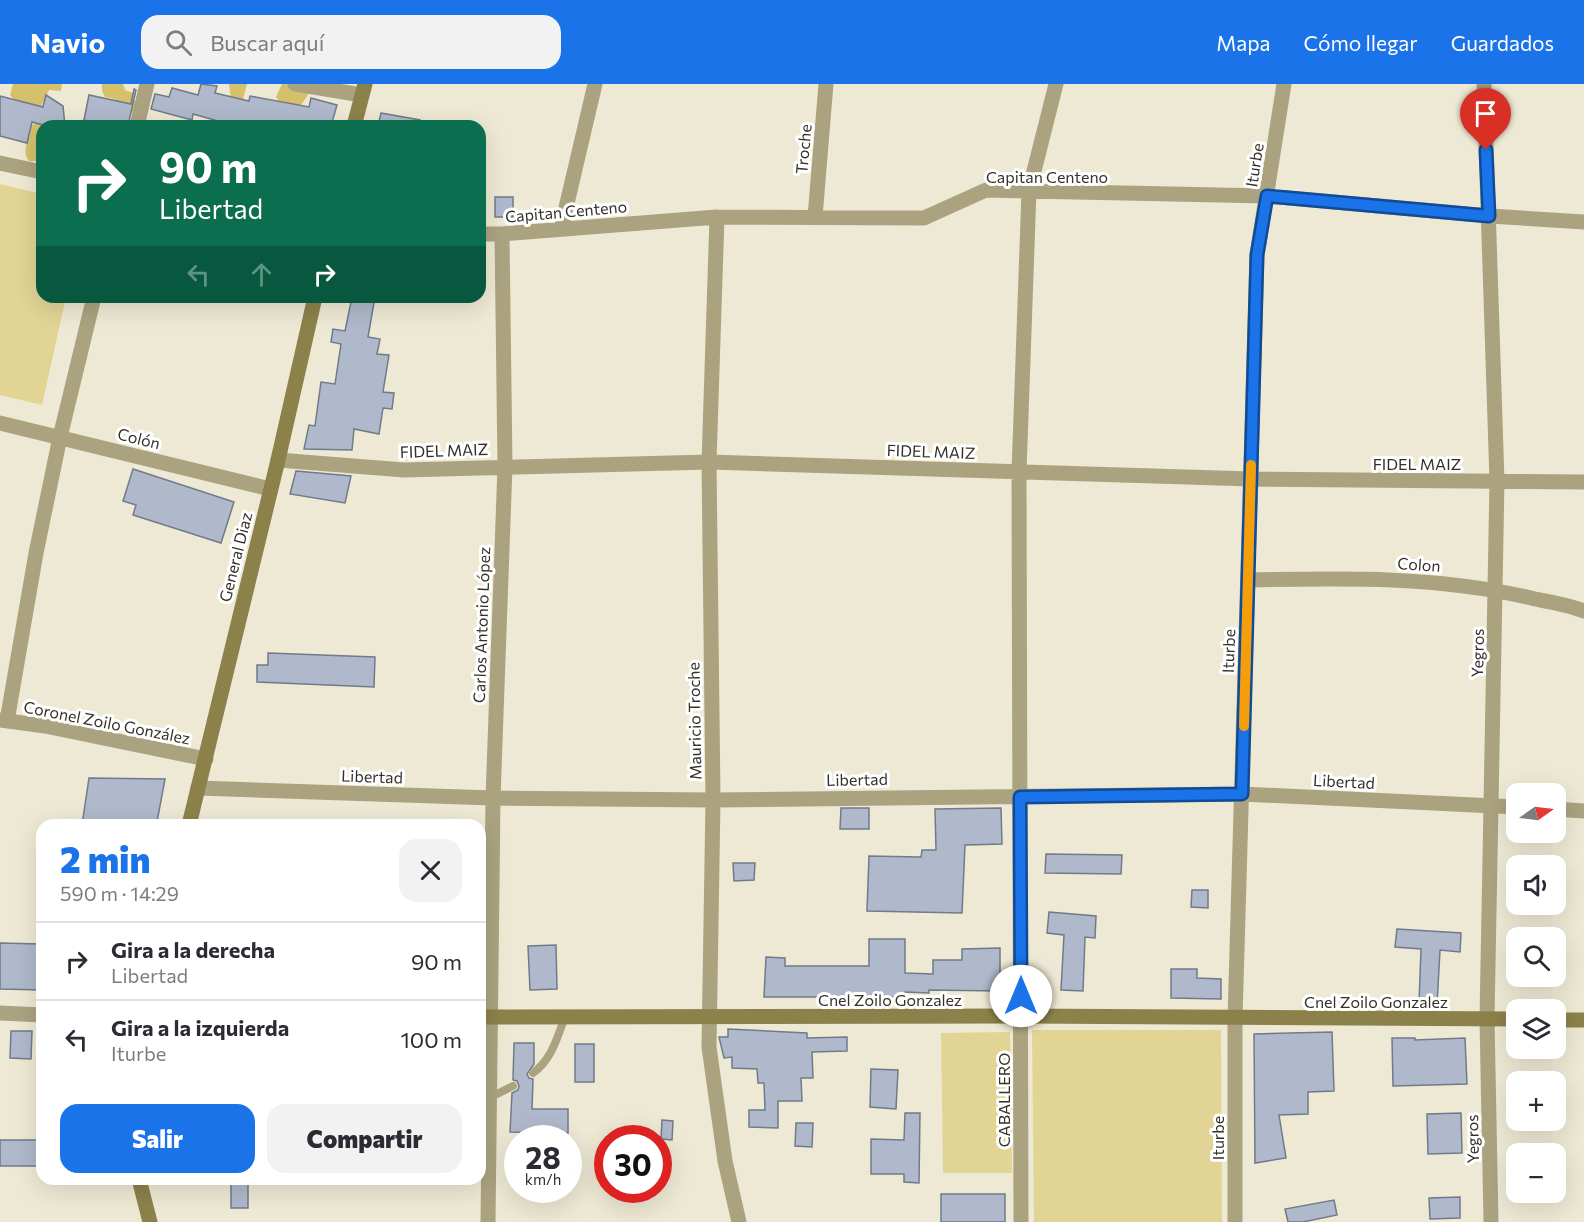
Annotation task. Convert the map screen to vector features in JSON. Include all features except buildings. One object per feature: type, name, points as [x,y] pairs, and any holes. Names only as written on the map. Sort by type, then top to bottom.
[{"type":"main road","points":[[356,120],[364,89]]},
{"type":"main road","name":"General Diaz","points":[[190,819],[314,303]]},
{"type":"main road","name":"Cnel Zoilo Gonzalez","points":[[486,1017],[1021,1016],[1506,1019]]},
{"type":"main road","points":[[1566,1020],[1584,1020]]},
{"type":"main road","points":[[141,1185],[150,1222]]},
{"type":"street","points":[[138,120],[147,84]]},
{"type":"street","points":[[295,84],[364,89]]},
{"type":"street","points":[[561,229],[594,84]]},
{"type":"street","name":"Troche","points":[[816,218],[826,84]]},
{"type":"street","name":"CABALLERO","points":[[1021,1222],[1019,472],[1029,191],[1056,84]]},
{"type":"street","name":"Iturbe","points":[[1235,1222],[1235,1019],[1257,255],[1284,84]]},
{"type":"street","name":"Yegros","points":[[1484,84],[1497,481],[1487,1019],[1491,1222]]},
{"type":"street","points":[[0,163],[36,171]]},
{"type":"street","name":"Capitan Centeno","points":[[486,234],[717,217],[924,218],[986,190],[1267,196],[1584,222]]},
{"type":"street","name":"Mauricio Troche","points":[[717,217],[709,462],[713,800],[708,1018],[709,1047],[724,1161],[739,1222]]},
{"type":"street","name":"Carlos Antonio López","points":[[486,986],[505,466],[502,234]]},
{"type":"street","points":[[4,721],[60,437],[93,303]]},
{"type":"street","name":"Colón","points":[[0,423],[270,489]]},
{"type":"street","name":"FIDEL MAIZ","points":[[278,460],[404,470],[709,462],[1251,479],[1584,482]]},
{"type":"street","name":"Colon","points":[[1248,580],[1356,578],[1438,583],[1496,589],[1584,611]]},
{"type":"street","name":"Coronel Zoilo González","points":[[4,721],[45,726],[206,759]]},
{"type":"street","name":"Libertad","points":[[198,788],[492,798],[713,800],[1242,794],[1506,807]]},
{"type":"street","points":[[1566,810],[1584,811]]},
{"type":"street","points":[[0,1013],[36,1015]]},
{"type":"street","name":"Carlos Antonio López","points":[[486,1037],[489,1098],[488,1222]]},
{"type":"lane","points":[[533,1073],[542,1067],[552,1053],[565,1017]]},
{"type":"lane","points":[[489,1098],[513,1086]]},
{"type":"shaded area","points":[[13,84],[62,84],[61,91],[49,90],[38,113],[19,105],[10,95]]},
{"type":"shaded area","points":[[102,84],[123,84],[125,90],[133,93],[136,102],[133,113],[119,107],[115,99],[105,97]]},
{"type":"shaded area","points":[[229,84],[247,84],[243,99],[240,101],[231,99]]},
{"type":"shaded area","points":[[282,84],[291,84],[310,92],[301,105],[281,104],[276,97]]},
{"type":"shaded area","points":[[36,123],[36,161],[29,161],[26,152],[31,126]]},
{"type":"shaded area","points":[[0,184],[36,193],[36,303],[65,303],[42,405],[0,395]]},
{"type":"shaded area","points":[[1032,1030],[1221,1030],[1222,1222],[1034,1222]]},
{"type":"shaded area","points":[[1010,1032],[1012,1173],[943,1173],[941,1033]]},
{"type":"slow traffic","points":[[1244,726],[1251,465]]},
{"type":"route","points":[[1021,996],[1020,797],[1242,794],[1257,255],[1267,196],[1489,216],[1486,150]]}]
